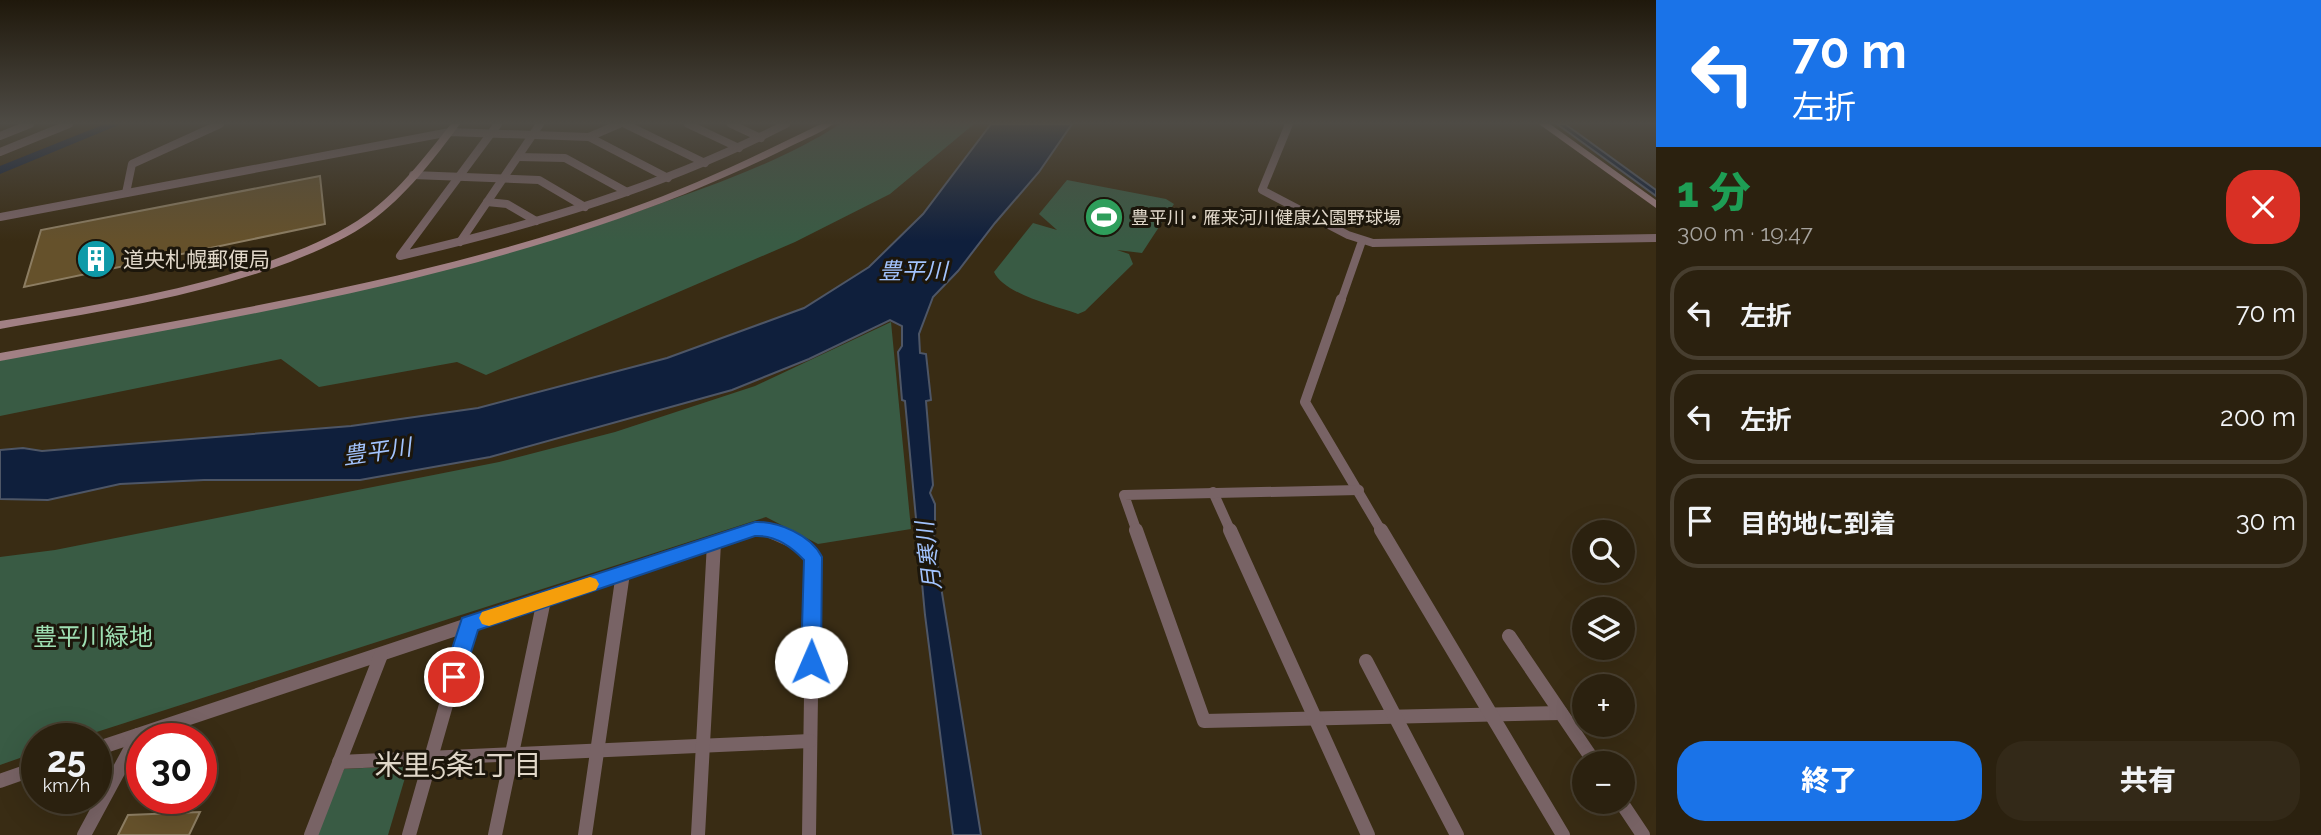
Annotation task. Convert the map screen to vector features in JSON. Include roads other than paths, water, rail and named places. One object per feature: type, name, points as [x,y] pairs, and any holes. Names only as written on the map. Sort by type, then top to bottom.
[{"type":"street","points":[[127,193],[134,163]]},
{"type":"street","points":[[0,225],[3,216],[278,163]]},
{"type":"street","points":[[0,325],[178,293],[253,272],[353,229],[390,200],[424,163]]},
{"type":"street","points":[[468,163],[400,256],[584,207],[705,163]]},
{"type":"street","points":[[460,242],[514,163]]},
{"type":"street","points":[[574,163],[627,192]]},
{"type":"street","points":[[639,163],[668,178]]},
{"type":"street","points":[[0,357],[296,301],[462,263],[590,226],[677,195],[752,163]]},
{"type":"street","points":[[1273,163],[1262,190],[1362,241],[1656,238]]},
{"type":"street","points":[[1597,163],[1656,205]]},
{"type":"street","points":[[414,175],[539,180],[584,207]]},
{"type":"street","points":[[487,202],[507,204],[536,221]]},
{"type":"street","points":[[1362,241],[1305,402],[1563,835]]},
{"type":"street","points":[[1359,491],[1124,495],[1203,721],[1561,713]]},
{"type":"street","points":[[1213,492],[1367,835]]},
{"type":"street","points":[[174,723],[755,529],[769,529],[801,545],[813,557],[809,835]]},
{"type":"street","points":[[698,835],[714,543]]},
{"type":"street","points":[[585,835],[623,573]]},
{"type":"street","points":[[495,835],[544,600]]},
{"type":"street","points":[[409,835],[469,624]]},
{"type":"street","points":[[1509,636],[1587,751]]},
{"type":"street","points":[[311,835],[381,655]]},
{"type":"street","points":[[1366,661],[1457,835]]},
{"type":"street","points":[[339,762],[810,741]]},
{"type":"street","points":[[83,835],[126,757]]},
{"type":"street","points":[[0,781],[21,774]]},
{"type":"street","points":[[1628,814],[1643,835]]},
{"type":"water","name":"豊平川","points":[[962,163],[1045,163],[958,271],[933,297],[919,334],[920,353],[926,354],[931,400],[926,401],[933,485],[930,493],[935,504],[933,537],[981,835],[953,835],[925,615],[905,401],[902,400],[898,352],[902,346],[902,326],[890,320],[809,359],[732,390],[490,457],[360,480],[204,480],[120,484],[48,500],[0,499],[0,450],[23,448],[42,451],[351,426],[478,408],[667,358],[804,308],[869,267],[923,214]]},
{"type":"water","points":[[1611,163],[1619,163],[1656,190],[1656,196]]},
{"type":"waterway","points":[[0,170],[18,163]]},
{"type":"place","name":"豊平川・雁来河川健康公園野球場","points":[[1104,217]]},
{"type":"place","name":"道央札幌郵便局","points":[[96,259]]},
{"type":"district","name":"米里5条1丁目","points":[[458,765]]},
{"type":"water label","name":"月寒川","points":[[928,556]]},
{"type":"park label","name":"豊平川緑地","points":[[93,636]]}]
